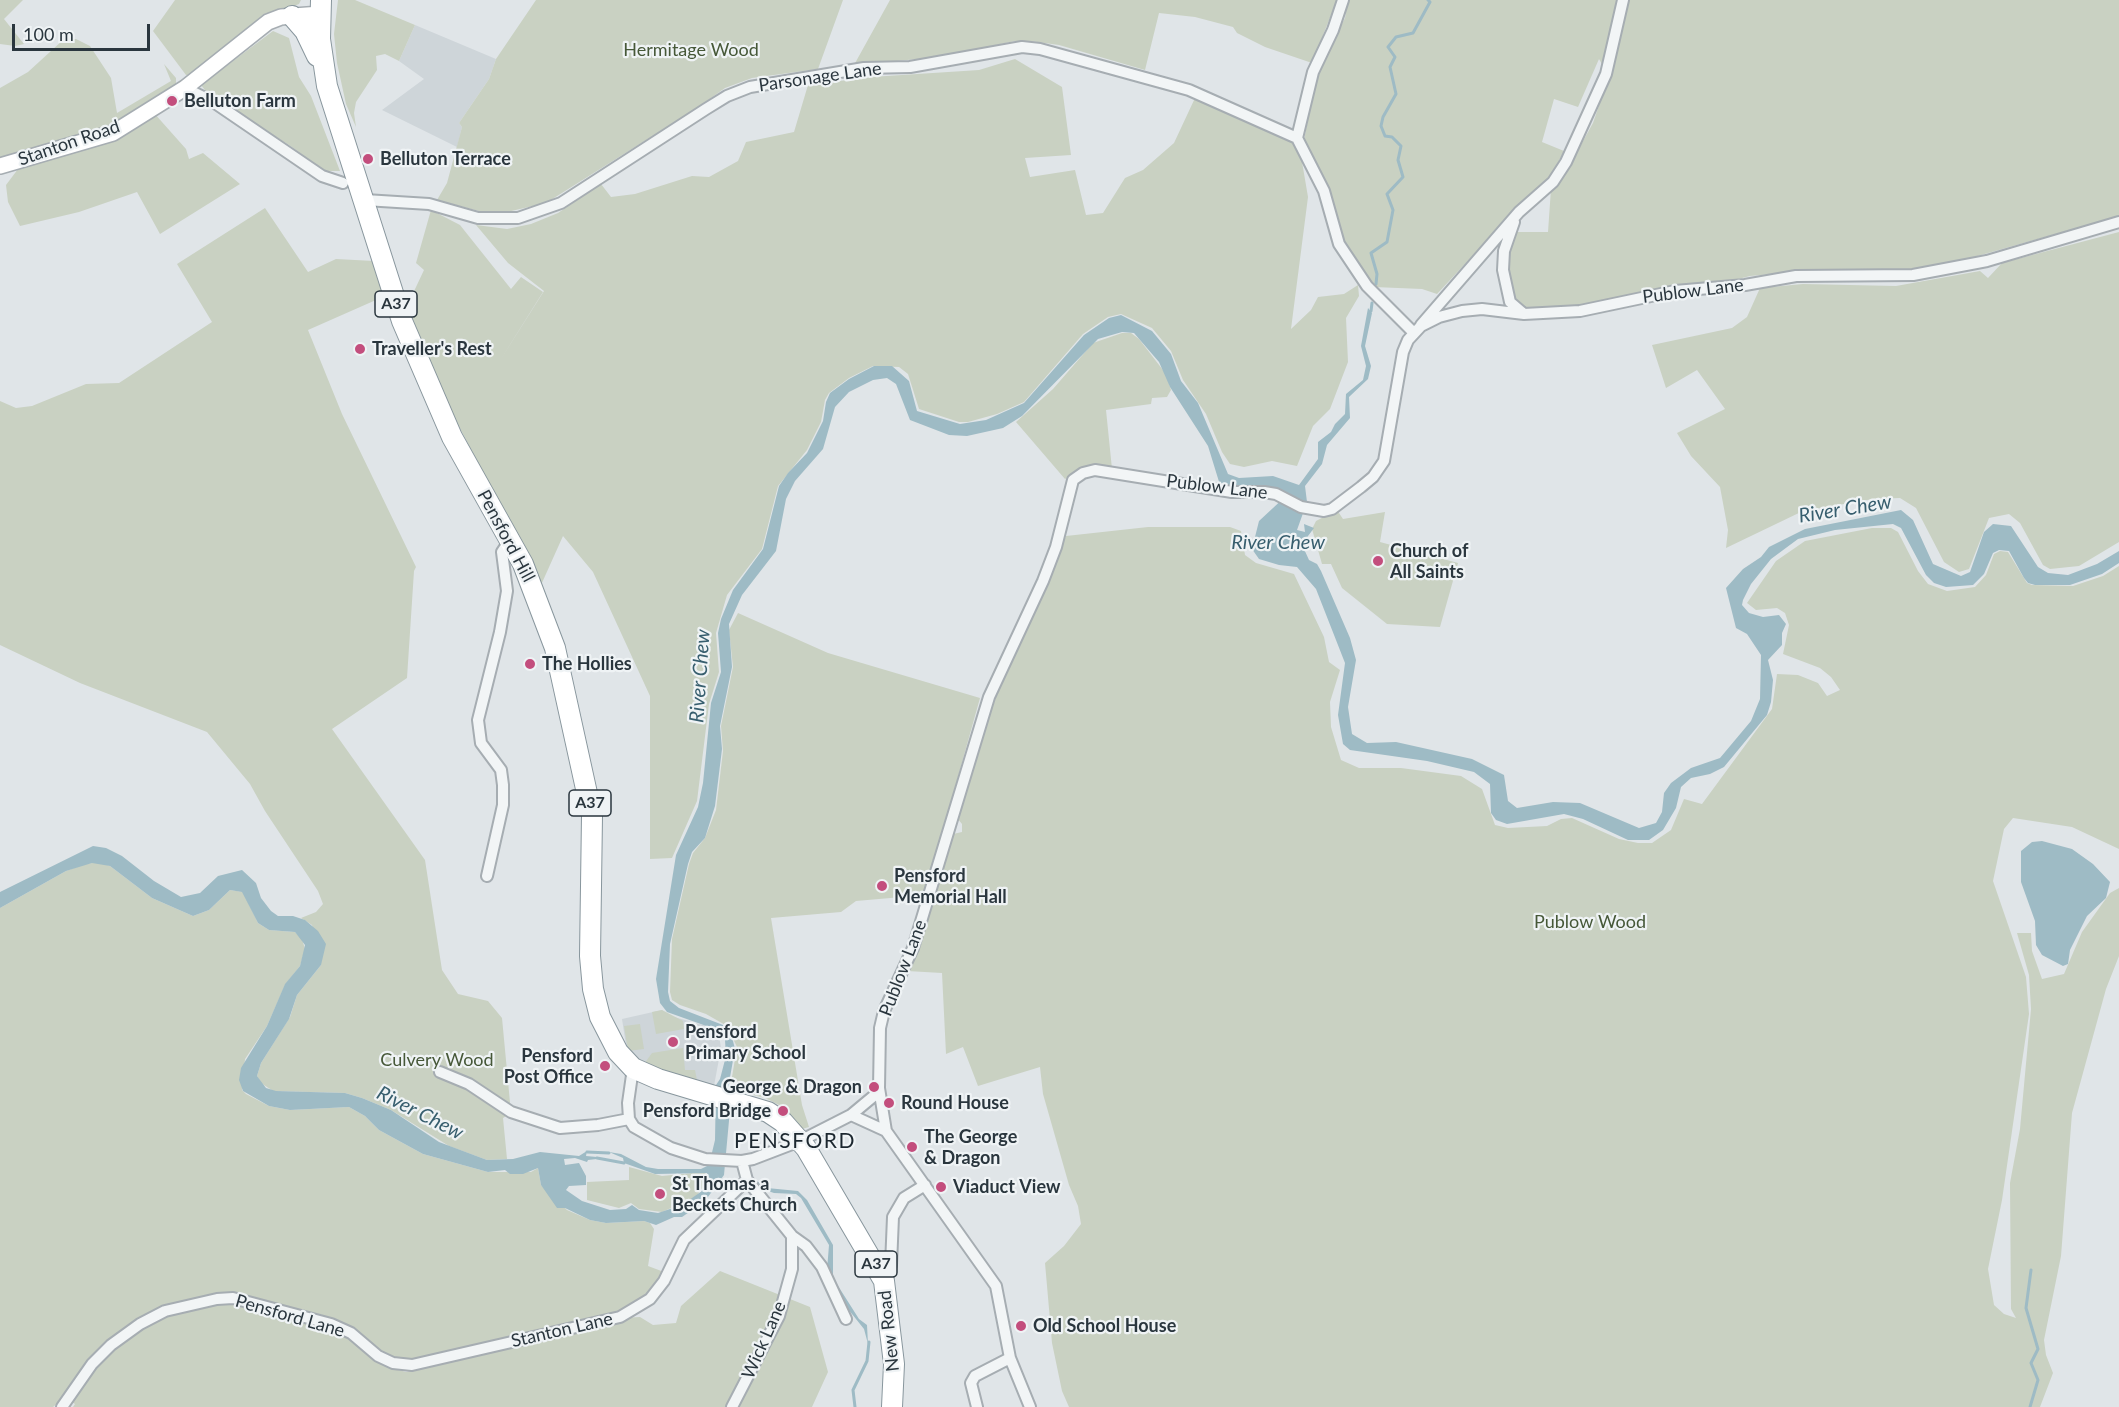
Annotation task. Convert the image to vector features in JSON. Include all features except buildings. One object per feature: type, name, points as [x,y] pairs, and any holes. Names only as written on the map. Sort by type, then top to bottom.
[{"type":"highway","name":"Pensford Hill","points":[[321,7],[322,63],[330,96],[394,297],[428,386],[452,437],[527,573],[555,648],[590,805],[593,840],[590,956],[597,1009],[614,1046],[633,1068]]},
{"type":"highway","points":[[292,16],[302,26],[322,63]]},
{"type":"highway","name":"New Road","points":[[633,1068],[650,1076],[739,1101],[777,1117],[800,1141],[834,1191],[884,1281],[890,1305],[894,1364],[892,1407]]},
{"type":"main road","name":"Stanton Road","points":[[0,166],[112,133],[185,88],[268,22],[321,7]]},
{"type":"street","points":[[1343,0],[1333,30],[1313,72],[1297,138],[1324,191],[1339,244],[1367,286],[1417,329],[1519,212],[1553,182],[1587,120],[1606,74],[1623,0]]},
{"type":"street","name":"Parsonage Lane","points":[[365,200],[429,204],[478,218],[518,218],[561,203],[727,96],[750,87],[864,68],[910,67],[1022,47],[1040,49],[1190,90],[1297,138]]},
{"type":"street","points":[[185,88],[215,103],[322,176],[342,183]]},
{"type":"street","points":[[1519,212],[1504,251],[1503,270],[1510,302],[1524,314]]},
{"type":"street","name":"Publow Lane","points":[[886,1131],[879,1089],[880,1028],[884,1011],[913,948],[989,697],[1046,573],[1073,480],[1083,473],[1095,470],[1232,492],[1276,494],[1301,507],[1317,511],[1332,508],[1362,487],[1373,477],[1384,461],[1403,352],[1417,329],[1462,311],[1482,309],[1524,314],[1602,308],[1642,297],[1745,285],[1774,278],[1913,275],[1987,261],[2119,222]]},
{"type":"street","points":[[487,876],[503,805],[503,785],[501,771],[481,743],[478,720],[500,632],[507,591],[502,552],[510,540]]},
{"type":"street","points":[[480,854],[492,857]]},
{"type":"street","points":[[633,1068],[628,1102],[630,1119],[641,1132],[671,1148],[705,1159],[742,1161],[800,1141],[850,1115],[865,1105],[879,1089]]},
{"type":"street","points":[[440,1072],[469,1084],[512,1112],[560,1128],[598,1125],[630,1119]]},
{"type":"street","points":[[850,1115],[886,1131],[996,1286],[1010,1358],[1030,1407]]},
{"type":"street","points":[[742,1161],[747,1180],[792,1236],[806,1246],[826,1274],[846,1319]]},
{"type":"street","name":"Stanton Lane","points":[[440,1359],[620,1317],[650,1299],[664,1281],[684,1240],[747,1180]]},
{"type":"street","points":[[884,1281],[891,1265],[893,1217],[904,1198],[925,1185]]},
{"type":"street","name":"Wick Lane","points":[[732,1407],[778,1316],[792,1269],[792,1236]]},
{"type":"street","name":"Pensford Lane","points":[[62,1407],[92,1364],[111,1345],[140,1324],[165,1311],[217,1299],[233,1299],[331,1324],[351,1333],[378,1356],[393,1363],[412,1365],[440,1359]]},
{"type":"street","points":[[977,1407],[971,1383],[975,1376],[1010,1358]]},
{"type":"shaded area","points":[[415,25],[496,59],[489,79],[459,123],[462,127],[457,147],[382,110],[424,79],[399,61]]},
{"type":"shaded area","name":"Pensford Primary School","points":[[662,1010],[667,1015],[710,1027],[719,1035],[721,1048],[714,1086],[656,1071],[627,1052],[622,1019]]},
{"type":"green space","points":[[0,0],[23,0],[4,19],[24,44],[15,46],[0,44]]},
{"type":"green space","points":[[175,0],[301,0],[299,4],[287,9],[264,14],[192,76],[186,75],[153,31]]},
{"type":"green space","points":[[338,0],[355,0],[415,25],[399,61],[385,54],[376,56],[377,70],[356,102],[354,113],[356,127],[346,104],[337,63],[334,34]]},
{"type":"green space","name":"Hermitage Wood","points":[[536,0],[843,0],[818,69],[752,78],[725,88],[546,203],[494,215],[437,200],[447,183],[462,127],[459,123],[489,79],[496,59]]},
{"type":"green space","points":[[890,0],[1337,0],[1312,63],[1265,47],[1237,33],[1233,27],[1195,17],[1159,13],[1145,70],[1059,45],[1030,41],[1015,41],[939,57],[854,65]]},
{"type":"green space","points":[[1348,0],[2119,0],[2119,216],[1974,257],[1910,271],[1806,271],[1750,276],[1715,285],[1600,304],[1525,309],[1513,301],[1506,269],[1513,232],[1548,232],[1551,189],[1563,177],[1593,123],[1609,76],[1599,59],[1578,107],[1554,99],[1542,142],[1564,151],[1549,180],[1520,205],[1437,294],[1422,289],[1374,287],[1342,241],[1332,200],[1304,140],[1317,73],[1345,18]]},
{"type":"green space","points":[[273,31],[289,38],[299,77],[311,96],[340,171],[325,171],[289,145],[208,94],[201,85]]},
{"type":"green space","points":[[76,39],[90,46],[111,78],[117,113],[171,81],[164,64],[176,78],[176,85],[111,127],[0,160],[0,88],[28,72],[63,40]]},
{"type":"green space","points":[[1015,59],[1062,87],[1071,155],[1025,158],[1030,177],[1075,170],[1086,215],[1103,213],[1125,178],[1143,170],[1174,143],[1195,98],[1295,142],[1300,150],[1308,197],[1291,329],[1311,310],[1318,297],[1344,294],[1358,285],[1359,296],[1346,318],[1348,362],[1330,409],[1313,426],[1297,466],[1272,461],[1244,467],[1230,464],[1222,452],[1206,414],[1183,380],[1171,351],[1152,328],[1121,314],[1108,317],[1083,334],[1024,402],[997,414],[968,422],[959,422],[919,409],[908,374],[899,367],[873,366],[849,378],[829,393],[825,400],[821,422],[807,450],[778,486],[762,549],[727,595],[716,633],[719,672],[709,704],[697,801],[672,858],[650,859],[650,696],[593,572],[563,536],[541,585],[433,376],[412,326],[408,304],[424,270],[416,263],[431,210],[460,225],[511,289],[521,277],[543,292],[499,362],[544,291],[508,263],[476,225],[507,229],[531,224],[558,213],[601,184],[611,197],[635,194],[692,176],[709,177],[738,161],[746,142],[794,132],[808,85],[871,77],[979,70]]},
{"type":"green space","points":[[154,113],[186,149],[189,159],[203,153],[240,184],[160,234],[137,192],[79,212],[20,226],[8,202],[6,185],[21,165]]},
{"type":"green space","name":"Culvery Wood","points":[[265,208],[308,272],[336,259],[374,261],[385,296],[308,330],[342,414],[416,567],[407,678],[332,729],[425,860],[442,970],[458,994],[488,1001],[502,1018],[511,1113],[503,1118],[507,1159],[487,1160],[449,1146],[391,1110],[362,1098],[345,1093],[273,1091],[261,1083],[257,1076],[261,1063],[290,1017],[297,995],[321,965],[312,925],[301,918],[316,912],[323,904],[318,891],[265,811],[250,784],[207,732],[80,683],[0,645],[0,401],[16,408],[32,406],[86,384],[119,383],[212,322],[177,264]]},
{"type":"green space","points":[[2119,232],[2119,542],[2079,566],[2050,569],[2043,565],[2020,523],[2009,514],[1989,518],[1969,569],[1959,572],[1944,562],[1916,508],[1900,498],[1873,499],[1803,511],[1726,548],[1728,530],[1720,487],[1691,456],[1677,433],[1725,409],[1697,370],[1666,388],[1652,345],[1732,328],[1747,317],[1760,288],[1803,284],[1896,286],[1980,271],[1988,278],[2002,263]]},
{"type":"green space","points":[[1122,333],[1131,333],[1139,339],[1166,374],[1171,390],[1167,397],[1152,398],[1151,404],[1106,410],[1112,469],[1081,469],[1065,479],[1016,422],[1053,389],[1093,343]]},
{"type":"green space","points":[[1337,510],[1343,519],[1385,512],[1380,542],[1458,563],[1440,627],[1387,624],[1342,588],[1331,564],[1322,564],[1312,529],[1316,521]]},
{"type":"green space","name":"Publow Wood","points":[[1148,527],[1230,527],[1241,531],[1245,555],[1256,563],[1294,574],[1324,637],[1329,662],[1340,670],[1330,702],[1331,727],[1341,760],[1359,768],[1401,768],[1461,776],[1482,789],[1495,825],[1508,828],[1547,826],[1561,819],[1572,818],[1619,839],[1638,843],[1652,843],[1671,830],[1684,799],[1702,804],[1772,709],[1777,674],[1798,675],[1818,683],[1827,696],[1840,690],[1831,677],[1820,668],[1783,654],[1789,625],[1785,613],[1777,608],[1756,610],[1747,603],[1776,561],[1805,541],[1872,528],[1891,528],[1898,532],[1918,571],[1928,584],[1947,591],[1975,587],[1986,575],[1994,554],[2000,551],[2008,552],[2027,583],[2032,585],[2073,586],[2103,576],[2119,566],[2119,849],[2072,827],[2013,818],[2004,829],[1993,881],[2026,977],[2029,1014],[2002,1200],[1988,1269],[1994,1305],[2004,1314],[2016,1318],[2011,1309],[2010,1183],[2020,1129],[2031,1009],[2029,975],[2017,933],[2031,933],[2032,951],[2042,979],[2064,974],[2082,932],[2110,893],[2119,888],[2119,956],[2106,989],[2072,1113],[2061,1256],[2044,1340],[2046,1355],[2053,1373],[2040,1407],[1069,1407],[1062,1391],[1052,1343],[1045,1263],[1064,1246],[1081,1224],[1078,1206],[1069,1185],[1043,1094],[1040,1067],[978,1086],[963,1047],[946,1054],[942,973],[907,971],[919,945],[953,834],[962,832],[962,824],[957,818],[994,702],[1066,536]]},
{"type":"green space","points":[[738,613],[828,653],[980,698],[925,895],[856,901],[841,912],[771,918],[802,1105],[809,1127],[802,1129],[779,1105],[765,1098],[734,1090],[731,1083],[737,1047],[727,1026],[706,1014],[680,1005],[672,1000],[670,992],[672,939],[689,864],[693,853],[705,838],[716,810],[723,751],[721,726],[733,667],[729,630]]},
{"type":"green space","points":[[99,862],[110,866],[152,898],[193,916],[209,910],[230,890],[243,892],[258,923],[269,930],[295,932],[302,939],[305,949],[300,966],[285,985],[267,1026],[245,1059],[242,1090],[246,1094],[269,1106],[290,1110],[349,1107],[365,1116],[379,1130],[423,1154],[488,1172],[531,1172],[538,1168],[541,1185],[567,1210],[590,1220],[606,1223],[644,1221],[650,1223],[654,1229],[648,1266],[664,1272],[648,1297],[620,1317],[412,1363],[394,1361],[322,1315],[278,1304],[284,1317],[348,1338],[376,1361],[406,1372],[621,1318],[640,1317],[653,1325],[676,1323],[681,1306],[720,1271],[780,1295],[776,1313],[726,1407],[73,1407],[75,1404],[65,1397],[53,1407],[0,1407],[0,908],[66,871]]},
{"type":"green space","points":[[662,1010],[683,1021],[684,1029],[656,1034],[652,1012]]},
{"type":"green space","points":[[640,1024],[644,1049],[628,1051],[624,1026]]},
{"type":"green space","points":[[683,1048],[685,1070],[695,1070],[697,1080],[644,1064],[652,1053]]},
{"type":"green space","points":[[629,1167],[662,1176],[704,1172],[709,1178],[696,1197],[662,1212],[639,1209],[631,1203],[619,1208],[587,1200],[587,1182],[629,1180]]},
{"type":"green space","points":[[790,1299],[810,1307],[828,1372],[812,1407],[738,1407],[783,1320]]},
{"type":"water","points":[[1368,308],[1372,313],[1365,346],[1371,366],[1368,379],[1349,397],[1350,418],[1327,445],[1322,464],[1305,486],[1307,502],[1297,530],[1305,532],[1304,524],[1314,528],[1305,540],[1304,549],[1309,560],[1317,564],[1321,571],[1350,638],[1356,660],[1348,707],[1352,734],[1367,743],[1396,742],[1472,759],[1504,775],[1508,801],[1517,808],[1553,802],[1580,803],[1639,828],[1656,823],[1662,812],[1664,793],[1671,783],[1691,768],[1720,758],[1751,721],[1760,699],[1761,655],[1747,634],[1736,628],[1726,588],[1743,569],[1761,557],[1769,547],[1805,529],[1901,510],[1913,520],[1933,564],[1961,576],[1970,572],[1984,532],[1993,524],[2011,526],[2038,567],[2048,573],[2068,575],[2097,564],[2119,551],[2119,563],[2102,574],[2070,585],[2035,585],[2028,583],[2024,578],[2009,551],[1999,550],[1993,553],[1984,574],[1973,585],[1946,587],[1934,583],[1926,575],[1901,528],[1893,524],[1835,530],[1798,539],[1771,559],[1751,584],[1742,605],[1749,613],[1763,617],[1779,615],[1786,624],[1782,633],[1782,645],[1768,660],[1773,680],[1767,715],[1724,767],[1710,774],[1691,778],[1681,787],[1676,808],[1663,830],[1649,840],[1628,840],[1583,819],[1564,814],[1507,824],[1496,820],[1491,813],[1490,784],[1474,772],[1427,761],[1350,750],[1343,744],[1338,715],[1345,663],[1316,589],[1297,567],[1259,559],[1252,549],[1259,521],[1287,495],[1264,487],[1244,489],[1220,485],[1208,446],[1170,387],[1159,362],[1134,333],[1122,332],[1098,339],[1022,416],[1003,428],[967,436],[949,435],[910,420],[896,384],[887,378],[873,380],[849,392],[835,407],[823,449],[795,481],[786,499],[776,551],[742,595],[729,624],[732,667],[720,726],[722,749],[715,806],[705,838],[692,852],[688,864],[670,944],[668,992],[670,1001],[679,1008],[723,1025],[733,1041],[735,1049],[729,1083],[732,1088],[724,1175],[705,1201],[682,1217],[674,1217],[656,1225],[644,1221],[606,1223],[590,1220],[565,1208],[557,1208],[541,1185],[538,1168],[523,1174],[510,1174],[505,1170],[488,1172],[423,1154],[379,1130],[365,1116],[349,1107],[290,1110],[269,1106],[243,1091],[239,1080],[241,1068],[267,1026],[285,984],[300,966],[305,945],[295,932],[269,930],[258,923],[242,892],[230,890],[209,910],[193,916],[152,898],[110,866],[92,863],[66,871],[0,908],[0,892],[93,846],[106,848],[122,856],[154,881],[181,897],[200,893],[218,876],[242,870],[256,883],[261,898],[271,911],[278,916],[293,916],[305,920],[318,931],[326,944],[321,965],[297,995],[289,1019],[261,1063],[257,1076],[266,1088],[276,1091],[345,1093],[362,1098],[391,1110],[439,1142],[487,1160],[513,1159],[540,1152],[579,1156],[587,1151],[586,1156],[597,1157],[597,1159],[587,1162],[575,1158],[564,1159],[565,1165],[579,1163],[586,1176],[586,1185],[569,1186],[566,1190],[582,1201],[610,1210],[626,1209],[632,1205],[639,1210],[658,1213],[682,1205],[702,1191],[709,1179],[707,1173],[655,1174],[624,1163],[623,1158],[609,1152],[621,1154],[646,1167],[658,1169],[701,1169],[709,1165],[715,1140],[716,1085],[720,1079],[726,1056],[725,1040],[712,1028],[667,1012],[660,1003],[656,979],[676,855],[698,807],[703,783],[711,703],[721,672],[718,633],[721,619],[733,590],[763,549],[779,486],[807,453],[823,421],[830,393],[849,379],[874,366],[892,366],[909,381],[917,411],[960,424],[986,420],[1024,403],[1084,335],[1109,318],[1121,315],[1152,331],[1171,354],[1181,381],[1198,403],[1228,474],[1239,478],[1273,476],[1299,485],[1318,459],[1318,442],[1331,432],[1345,414],[1346,394],[1363,380],[1366,366],[1361,346]]},
{"type":"water","points":[[2042,841],[2072,849],[2093,864],[2110,882],[2106,898],[2087,916],[2070,950],[2068,964],[2063,966],[2042,955],[2036,945],[2035,921],[2021,882],[2021,851],[2032,842]]},
{"type":"water","points":[[749,1167],[754,1179],[767,1188],[798,1191],[807,1200],[833,1245],[833,1278],[859,1319],[867,1325],[868,1344],[864,1329],[848,1309],[827,1270],[829,1245],[801,1198],[796,1194],[774,1193],[759,1188],[748,1176],[747,1168]]},
{"type":"waterway","points":[[1376,284],[1377,274],[1371,253],[1387,242],[1393,210],[1387,194],[1403,177],[1398,160],[1401,146],[1392,137],[1385,136],[1381,126],[1383,117],[1396,94],[1390,67],[1395,57],[1388,47],[1396,37],[1413,33],[1430,2],[1428,0]]},
{"type":"waterway","points":[[1371,311],[1372,303]]},
{"type":"waterway","name":"River Chew","points":[[587,1152],[609,1153]]},
{"type":"waterway","name":"River Chew","points":[[597,1158],[624,1163]]},
{"type":"waterway","points":[[2030,1407],[2038,1380],[2031,1363],[2038,1349],[2026,1308],[2031,1270]]},
{"type":"waterway","points":[[855,1407],[853,1390],[867,1361],[869,1342]]},
{"type":"place","name":"Belluton Farm","points":[[172,101]]},
{"type":"place","name":"Belluton Terrace","points":[[368,159]]},
{"type":"place","name":"Traveller's Rest","points":[[360,349]]},
{"type":"place","name":"Church of All Saints","points":[[1378,561]]},
{"type":"place","name":"The Hollies","points":[[530,664]]},
{"type":"place","name":"Pensford Memorial Hall","points":[[882,886]]},
{"type":"place","name":"Pensford Primary School","points":[[673,1042]]},
{"type":"place","name":"Pensford Post Office","points":[[605,1066]]},
{"type":"place","name":"George & Dragon","points":[[874,1087]]},
{"type":"place","name":"Round House","points":[[889,1103]]},
{"type":"place","name":"Pensford Bridge","points":[[783,1111]]},
{"type":"place","name":"The George & Dragon","points":[[912,1147]]},
{"type":"place","name":"Viaduct View","points":[[941,1187]]},
{"type":"place","name":"St Thomas a Beckets Church","points":[[660,1194]]},
{"type":"place","name":"Old School House","points":[[1021,1326]]},
{"type":"district","name":"PENSFORD","points":[[795,1141]]}]
